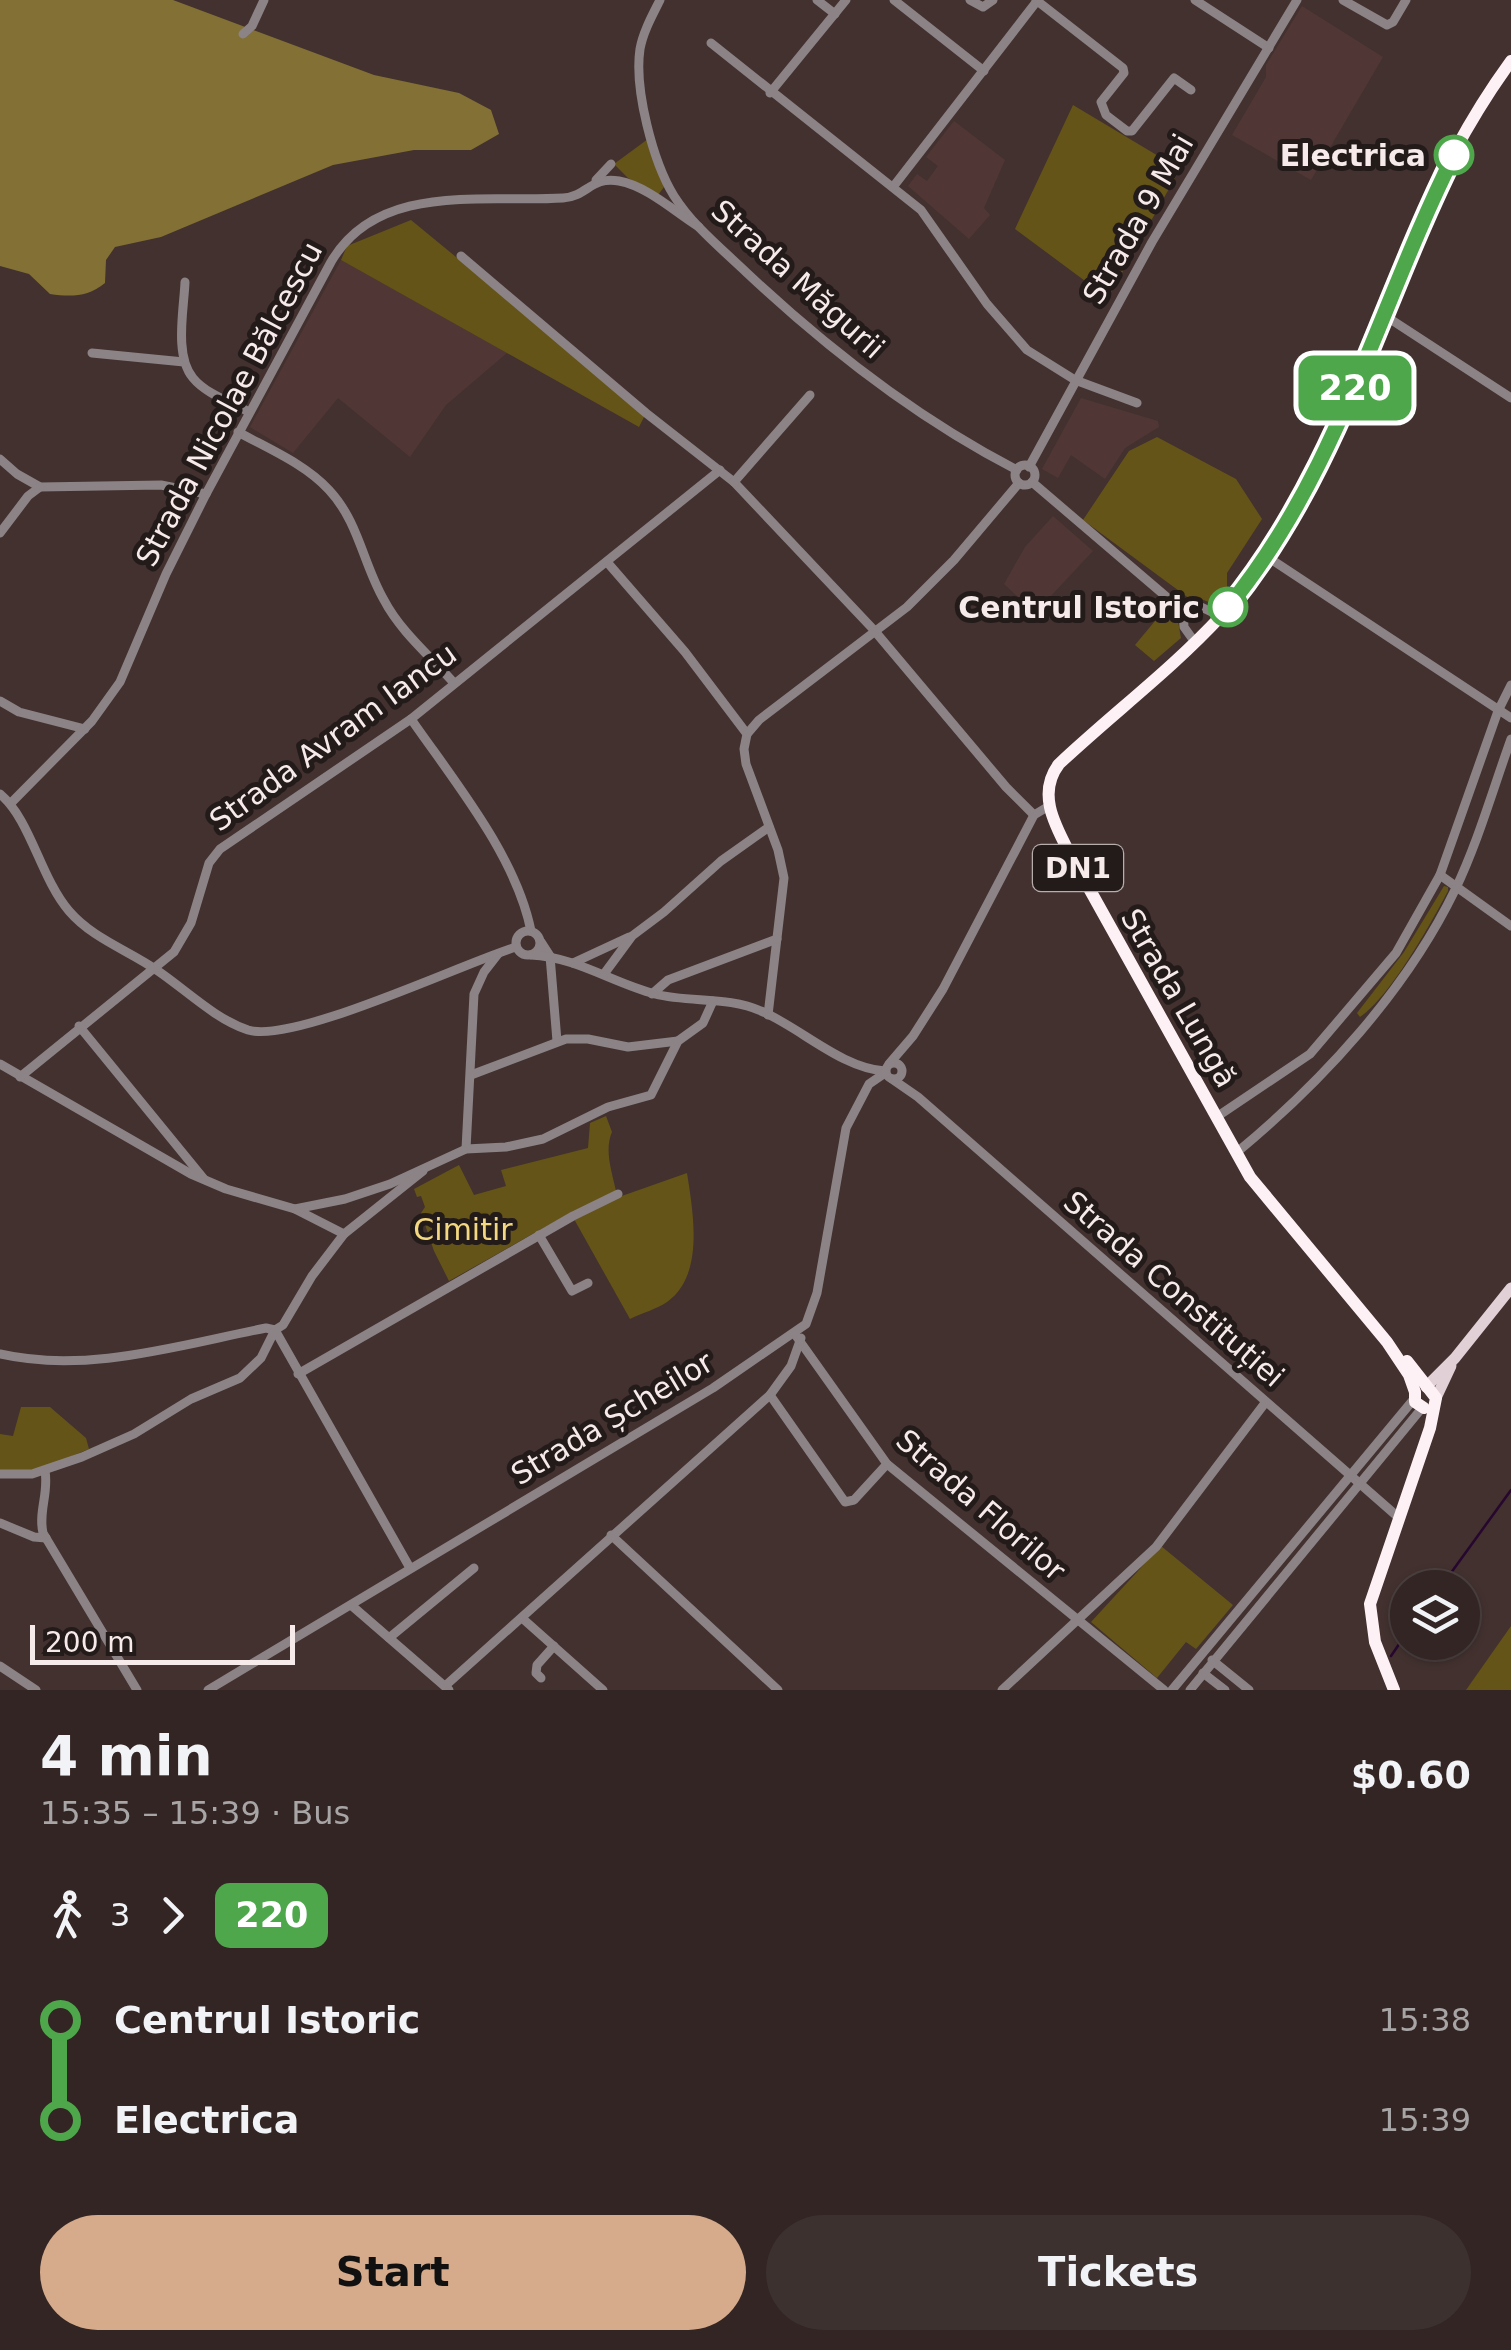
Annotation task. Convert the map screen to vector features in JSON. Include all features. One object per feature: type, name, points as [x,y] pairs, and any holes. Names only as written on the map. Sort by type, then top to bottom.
[{"type":"highway","name":"DN1","points":[[1049,806],[1049,782],[1059,764],[1220,616],[1266,556],[1323,459],[1349,405],[1436,190],[1471,122],[1511,61]]},
{"type":"highway","name":"Strada Lungă","points":[[1049,806],[1089,889],[1263,1196],[1386,1342],[1414,1369],[1424,1398]]},
{"type":"highway","points":[[1392,1686],[1372,1630],[1370,1604],[1432,1422],[1424,1398]]},
{"type":"main road","points":[[1424,1398],[1511,1288]]},
{"type":"street","points":[[242,34],[252,26],[264,0]]},
{"type":"street","name":"Strada Măgurii","points":[[660,0],[642,43],[639,63],[642,91],[666,179],[678,202],[698,227],[812,331],[864,372],[1017,470]]},
{"type":"street","points":[[817,0],[835,14]]},
{"type":"street","points":[[770,93],[846,0]]},
{"type":"street","points":[[894,0],[984,70]]},
{"type":"street","points":[[970,0],[983,7],[993,0]]},
{"type":"street","points":[[892,187],[1037,0],[1124,68],[1101,102],[1106,115],[1127,131],[1132,131],[1174,78],[1191,90]]},
{"type":"street","points":[[1194,0],[1268,48]]},
{"type":"street","name":"Strada 9 Mai","points":[[1029,467],[1152,242],[1297,0]]},
{"type":"street","points":[[1342,0],[1386,25],[1406,0]]},
{"type":"street","points":[[711,42],[927,217],[1018,342],[1075,380],[1136,404]]},
{"type":"street","points":[[594,182],[611,164]]},
{"type":"street","name":"Strada Nicolae Bălcescu","points":[[11,803],[85,729],[108,700],[128,667],[161,586],[248,412],[336,254],[363,226],[406,208],[448,199],[576,196],[594,182],[613,180],[631,184],[698,227]]},
{"type":"street","points":[[462,256],[646,413],[734,482],[876,633],[1034,815]]},
{"type":"street","points":[[185,282],[184,362],[202,386],[248,412]]},
{"type":"street","points":[[1384,315],[1511,398]]},
{"type":"street","points":[[92,353],[184,362]]},
{"type":"street","points":[[734,482],[810,395]]},
{"type":"street","points":[[238,432],[312,475],[328,489],[354,526],[377,587],[392,613],[454,682]]},
{"type":"street","points":[[0,459],[40,487],[161,485],[206,494]]},
{"type":"street","points":[[768,1015],[784,878],[744,758],[747,734],[759,720],[876,633],[954,560],[1019,483],[1017,470],[1029,467],[1034,474],[1032,482],[1019,483]]},
{"type":"street","name":"Strada Avram Iancu","points":[[20,1077],[79,1026],[166,961],[183,939],[209,863],[220,849],[410,718],[720,470]]},
{"type":"street","points":[[1032,482],[1183,612],[1184,628],[1194,642]]},
{"type":"street","points":[[0,533],[28,496],[40,487]]},
{"type":"street","points":[[1266,556],[1511,718]]},
{"type":"street","points":[[607,562],[685,652],[747,734]]},
{"type":"street","points":[[1183,612],[1199,606],[1220,616]]},
{"type":"street","points":[[1218,1116],[1310,1054],[1396,953],[1440,875],[1498,711],[1511,685]]},
{"type":"street","points":[[0,702],[19,712],[85,729]]},
{"type":"street","points":[[410,718],[502,856],[522,897],[531,930],[550,956],[557,1041]]},
{"type":"street","points":[[1236,1153],[1276,1119],[1324,1069],[1411,964],[1457,886],[1511,739]]},
{"type":"street","points":[[0,794],[11,803],[40,867],[73,916],[237,1026],[268,1032],[332,1016],[516,948]]},
{"type":"street","points":[[888,1072],[949,978],[1034,815],[1049,806]]},
{"type":"street","points":[[573,963],[632,936],[721,861],[770,828]]},
{"type":"street","points":[[1440,875],[1511,926]]},
{"type":"street","points":[[516,948],[520,933],[531,930]]},
{"type":"street","points":[[604,974],[632,936]]},
{"type":"street","points":[[652,994],[668,980],[777,938]]},
{"type":"street","points":[[516,948],[531,955],[541,942]]},
{"type":"street","points":[[466,1149],[474,994],[499,953]]},
{"type":"street","name":"Strada Constituției","points":[[531,955],[573,963],[652,994],[746,1006],[863,1066],[888,1072],[1398,1516]]},
{"type":"street","points":[[471,1075],[557,1041],[588,1039],[628,1047],[678,1040],[703,1023],[713,1001]]},
{"type":"street","points":[[1345,1016],[1360,1029]]},
{"type":"street","points":[[79,1026],[206,1182]]},
{"type":"street","points":[[296,1210],[363,1193],[466,1149],[526,1144],[608,1107],[651,1094],[678,1040]]},
{"type":"street","points":[[902,1071],[908,1042]]},
{"type":"street","points":[[1310,1054],[1324,1069]]},
{"type":"street","points":[[350,1605],[447,1688],[770,1394],[791,1366],[797,1337],[806,1324],[822,1272],[830,1203],[853,1108],[868,1084],[896,1063],[902,1071]]},
{"type":"street","points":[[0,1064],[206,1182],[296,1210],[344,1234]]},
{"type":"street","points":[[888,1072],[902,1071]]},
{"type":"street","name":"Strada Constituției","points":[[902,1071],[918,1097]]},
{"type":"street","points":[[0,1474],[25,1476],[45,1470],[134,1434],[191,1400],[240,1378],[261,1358],[275,1330],[344,1234],[422,1171]]},
{"type":"street","points":[[298,1374],[618,1194]]},
{"type":"street","points":[[539,1236],[572,1291],[588,1283]]},
{"type":"street","points":[[0,1354],[31,1361],[63,1362],[133,1354],[266,1328],[275,1330],[410,1568]]},
{"type":"street","name":"Strada Florilor","points":[[797,1337],[887,1464],[1164,1690]]},
{"type":"street","name":"Strada Șcheilor","points":[[208,1690],[797,1337]]},
{"type":"street","points":[[770,1394],[844,1502],[854,1500],[887,1464]]},
{"type":"street","points":[[1172,1690],[1350,1476],[1424,1398]]},
{"type":"street","points":[[1190,1690],[1360,1485],[1424,1398]]},
{"type":"street","points":[[1002,1690],[1156,1547],[1265,1403]]},
{"type":"street","points":[[45,1470],[47,1494],[40,1522],[46,1538],[137,1690]]},
{"type":"street","points":[[0,1523],[46,1538]]},
{"type":"street","points":[[611,1535],[778,1690]]},
{"type":"street","points":[[389,1638],[474,1568]]},
{"type":"street","points":[[522,1618],[604,1690]]},
{"type":"street","points":[[541,1678],[536,1673],[537,1665],[554,1646]]},
{"type":"street","points":[[1203,1653],[1249,1690]]},
{"type":"street","points":[[1193,1664],[1224,1690]]},
{"type":"street","points":[[0,1666],[36,1690]]},
{"type":"shaded area","points":[[0,0],[173,0],[374,75],[459,93],[491,110],[499,134],[471,150],[414,150],[333,165],[161,237],[115,247],[106,260],[105,283],[79,295],[50,294],[29,274],[0,266]]},
{"type":"shaded area","points":[[1302,6],[1383,57],[1311,180],[1232,135],[1266,77],[1266,65]]},
{"type":"shaded area","points":[[954,121],[1005,160],[984,208],[990,215],[969,239],[908,186],[917,174],[927,181],[938,166],[926,157]]},
{"type":"shaded area","points":[[341,260],[507,353],[446,405],[410,457],[338,398],[293,453],[250,427]]},
{"type":"shaded area","points":[[1081,398],[1158,421],[1159,427],[1125,448],[1105,479],[1071,455],[1058,478],[1042,469]]},
{"type":"shaded area","points":[[1053,516],[1093,551],[1035,613],[1004,584],[1025,547]]},
{"type":"green space","points":[[1073,105],[1180,169],[1108,298],[1015,229]]},
{"type":"green space","points":[[648,139],[664,187],[658,195],[628,178],[614,164]]},
{"type":"green space","points":[[411,220],[646,413],[639,427],[341,260],[347,246]]},
{"type":"green space","points":[[1157,437],[1236,479],[1262,519],[1227,573],[1227,590],[1216,605],[1190,599],[1083,520],[1129,451]]},
{"type":"green space","points":[[1165,609],[1177,616],[1181,638],[1154,661],[1135,645]]},
{"type":"green space","points":[[1444,886],[1448,891],[1408,959],[1384,994],[1360,1017],[1357,1013],[1404,952]]},
{"type":"green space","name":"Cimitir","points":[[606,1116],[612,1132],[609,1154],[616,1191],[449,1281],[421,1213],[425,1207],[421,1196],[417,1197],[414,1189],[459,1165],[474,1195],[506,1186],[501,1170],[588,1148],[590,1123]]},
{"type":"green space","points":[[687,1173],[694,1242],[687,1276],[667,1302],[630,1319],[574,1219],[619,1197]]},
{"type":"green space","points":[[21,1407],[50,1407],[86,1438],[89,1449],[35,1469],[0,1471],[0,1434],[13,1436]]},
{"type":"green space","points":[[1161,1546],[1233,1605],[1196,1649],[1186,1642],[1157,1678],[1091,1622]]},
{"type":"green space","points":[[1511,1626],[1511,1690],[1466,1690]]},
{"type":"waterway","points":[[1453,1570],[1511,1490]]},
{"type":"bus line","name":"220","points":[[1228,607],[1262,561],[1323,459],[1349,405],[1406,256],[1454,155]]},
{"type":"place","name":"Electrica","points":[[1454,155]]},
{"type":"place","name":"Centrul Istoric","points":[[1228,607]]}]
